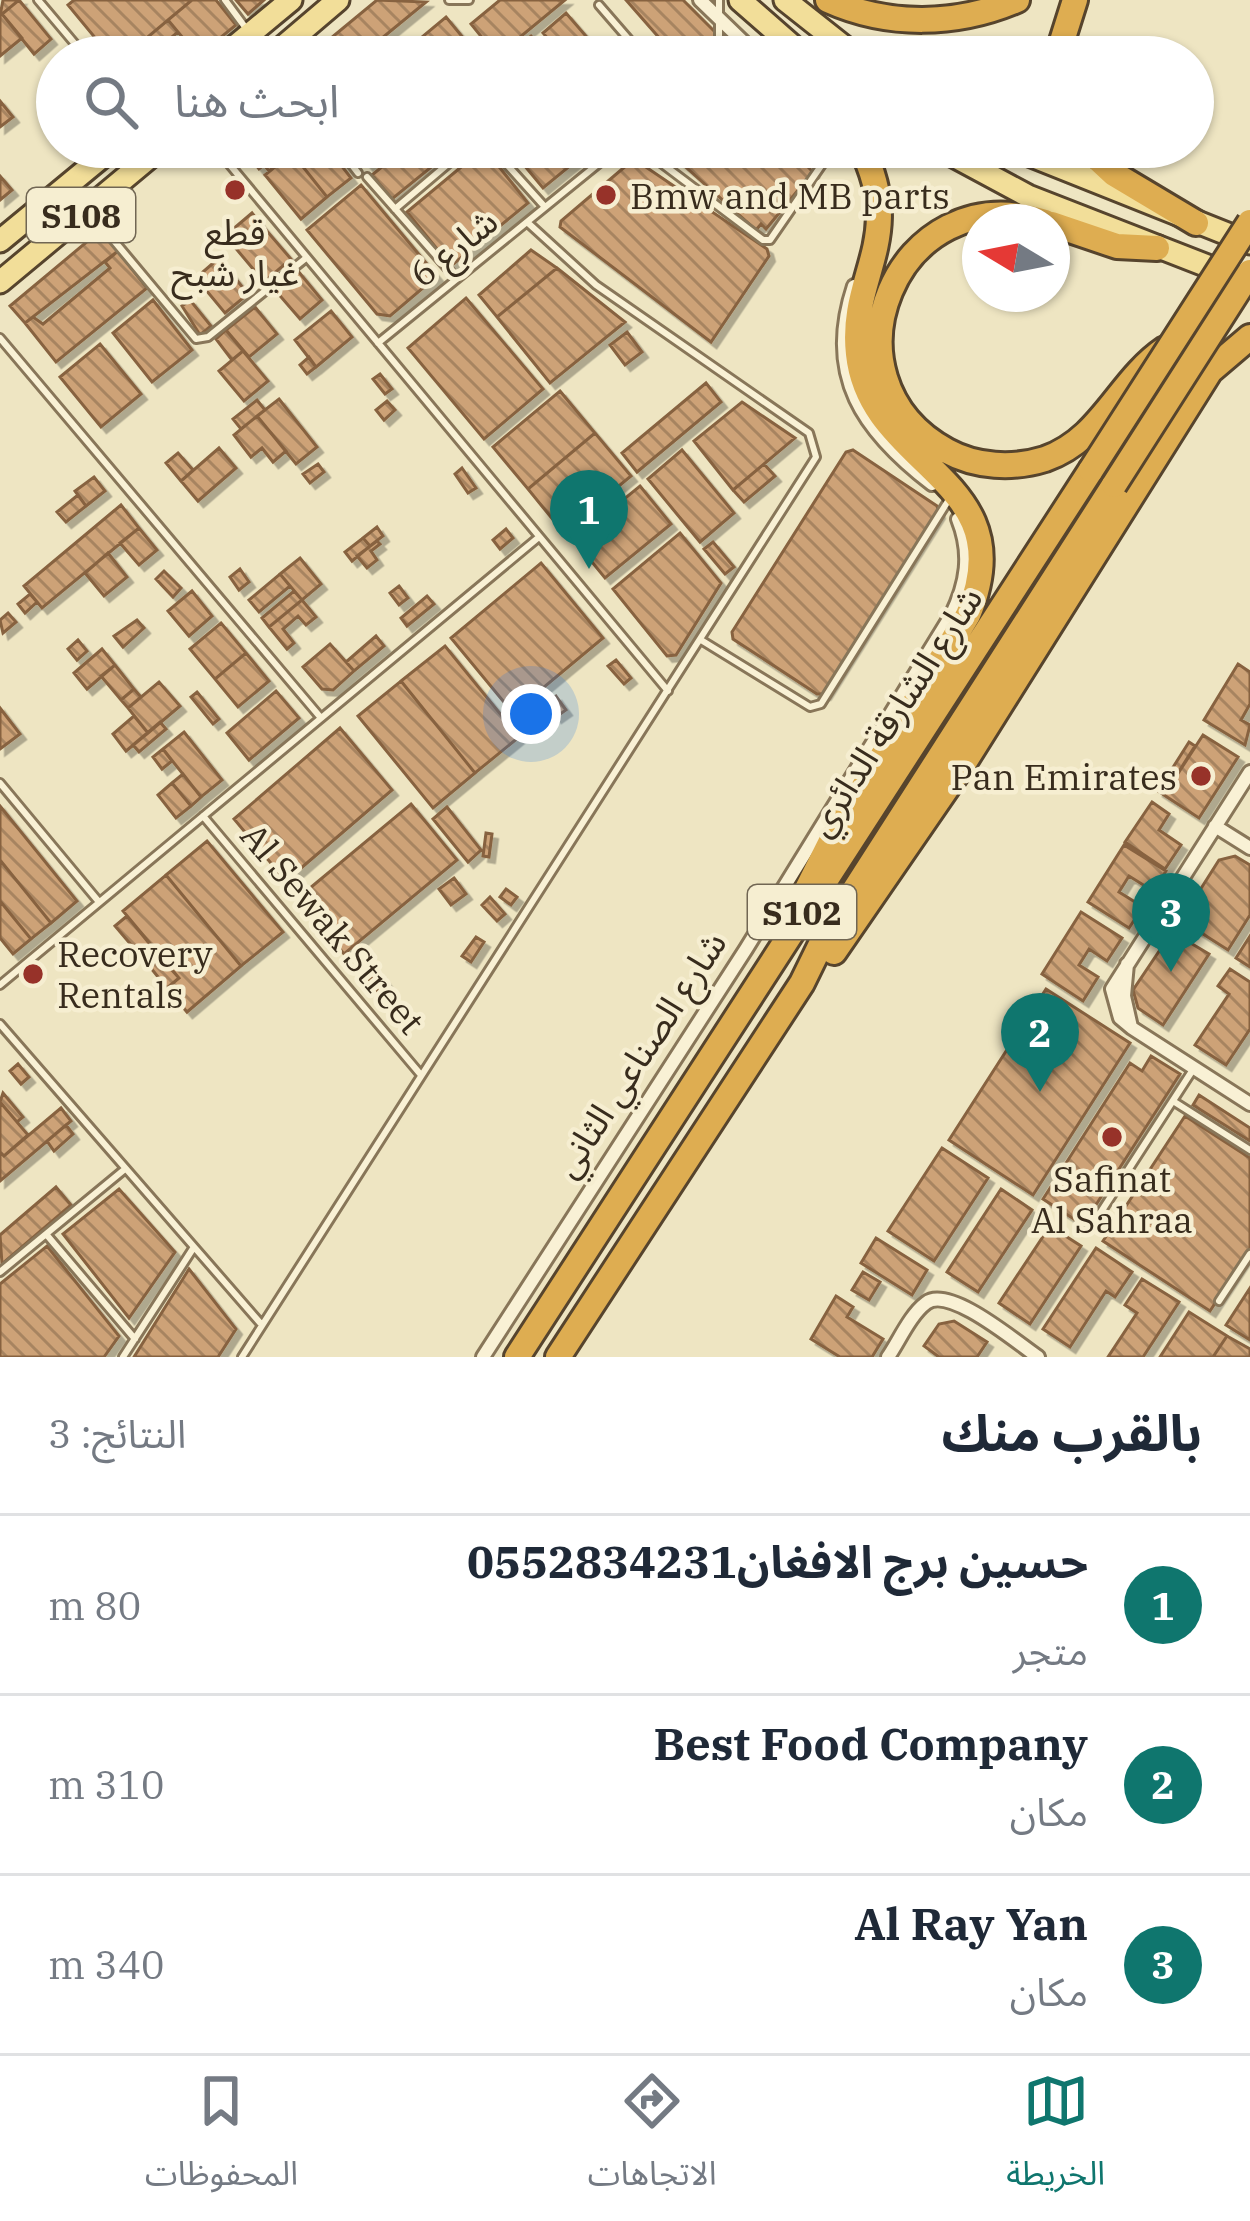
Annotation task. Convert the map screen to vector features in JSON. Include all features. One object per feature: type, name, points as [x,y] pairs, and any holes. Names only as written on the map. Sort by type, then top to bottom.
[{"type":"highway","points":[[828,0],[862,12],[919,20],[975,14],[1018,0]]},
{"type":"highway","points":[[1064,36],[1075,0]]},
{"type":"highway","points":[[794,920],[825,851],[968,615],[981,575],[980,539],[968,505],[943,475],[897,437],[862,374],[857,338],[880,217],[870,168]]},
{"type":"highway","points":[[1107,168],[1196,223]]},
{"type":"highway","points":[[962,222],[916,251],[900,269],[881,314],[881,362],[898,407],[922,434],[952,454],[1011,465],[1068,448],[1093,431],[1140,370],[1172,344]]},
{"type":"highway","points":[[1070,230],[1117,246],[1157,248]]},
{"type":"highway","name":"شارع الشارقة الدائري","points":[[517,1357],[794,920],[837,867],[1172,344],[1249,235]]},
{"type":"highway","name":"شارع الشارقة الدائري","points":[[558,1357],[802,983],[825,936],[1114,484],[1239,273]]},
{"type":"highway","points":[[802,983],[836,949],[945,792],[1210,371],[1250,337]]},
{"type":"main road","points":[[248,36],[291,0]]},
{"type":"main road","points":[[296,36],[338,0]]},
{"type":"main road","points":[[740,0],[780,36]]},
{"type":"main road","points":[[785,0],[830,36]]},
{"type":"main road","name":"S108","points":[[0,241],[89,168]]},
{"type":"main road","name":"S108","points":[[0,282],[137,168]]},
{"type":"main road","points":[[976,168],[1028,196],[1157,248],[1239,273],[1250,283]]},
{"type":"main road","points":[[1061,168],[1196,223],[1249,235]]},
{"type":"street","points":[[700,0],[737,36]]},
{"type":"street","points":[[857,168],[868,214],[865,251],[844,326],[849,379],[857,404],[882,444],[948,501]]},
{"type":"street","name":"شارع الصناعي الثاني","points":[[483,1357],[746,949],[951,616],[968,553],[948,501]]},
{"type":"street","points":[[1250,772],[1127,963],[1124,996],[1132,1028],[1250,1104]]},
{"type":"street","points":[[1215,826],[1250,848]]},
{"type":"street","points":[[889,1357],[917,1313],[939,1305],[962,1306],[1038,1357]]},
{"type":"lane","points":[[38,0],[68,36]]},
{"type":"lane","points":[[225,0],[250,34]]},
{"type":"lane","points":[[449,0],[469,0]]},
{"type":"lane","points":[[719,0],[720,36]]},
{"type":"lane","points":[[599,5],[626,36]]},
{"type":"lane","points":[[232,168],[668,692]]},
{"type":"lane","points":[[354,168],[358,173]]},
{"type":"lane","points":[[395,209],[443,168]]},
{"type":"lane","points":[[510,168],[545,207]]},
{"type":"lane","name":"شارع 6","points":[[378,343],[593,168]]},
{"type":"lane","points":[[668,168],[764,240],[770,240],[820,168]]},
{"type":"lane","points":[[367,177],[457,279]]},
{"type":"lane","points":[[88,209],[196,339],[208,337],[306,257]]},
{"type":"lane","points":[[242,1357],[813,465],[814,440],[585,276],[527,222]]},
{"type":"lane","points":[[0,338],[321,718]]},
{"type":"lane","points":[[701,640],[810,707],[821,704],[948,501]]},
{"type":"lane","points":[[0,985],[539,536]]},
{"type":"lane","points":[[0,783],[99,902]]},
{"type":"lane","name":"Al Sewak Street","points":[[203,816],[422,1076]]},
{"type":"lane","points":[[0,1024],[262,1325]]},
{"type":"lane","points":[[1099,1215],[1194,1068]]},
{"type":"lane","points":[[1173,1101],[1250,1150]]},
{"type":"lane","points":[[0,1272],[125,1169]]},
{"type":"lane","points":[[46,1234],[135,1339]]},
{"type":"lane","points":[[123,1357],[194,1247]]},
{"type":"lane","points":[[1219,1301],[1250,1254]]},
{"type":"building","points":[[3,0],[19,0],[0,16]]},
{"type":"building","points":[[19,0],[49,36],[36,36],[34,54],[2,14]]},
{"type":"building","points":[[74,0],[192,0],[149,36],[94,36],[68,5]]},
{"type":"building","points":[[192,0],[216,0],[236,25],[223,36],[181,36],[168,20]]},
{"type":"building","points":[[236,0],[264,0],[248,14]]},
{"type":"building","points":[[377,0],[426,2],[385,36],[333,36]]},
{"type":"building","points":[[500,0],[565,0],[521,36],[481,36],[471,24]]},
{"type":"building","points":[[626,0],[683,0],[718,35],[718,36],[658,36]]},
{"type":"building","points":[[566,13],[586,36],[546,36],[543,33]]},
{"type":"building","points":[[0,16],[22,38],[0,56]]},
{"type":"building","points":[[446,17],[462,36],[423,36]]},
{"type":"building","points":[[168,20],[178,32],[173,36],[149,36]]},
{"type":"building","points":[[0,101],[13,117],[0,127]]},
{"type":"building","points":[[274,168],[304,168],[327,197],[301,219],[265,175]]},
{"type":"building","points":[[304,168],[343,168],[351,178],[327,197]]},
{"type":"building","points":[[380,168],[430,168],[392,199],[372,175]]},
{"type":"building","points":[[460,168],[500,168],[528,203],[451,266],[407,212]]},
{"type":"building","points":[[526,168],[567,168],[543,188]]},
{"type":"building","points":[[623,168],[647,168],[767,249],[769,256],[711,342],[560,227],[561,221]]},
{"type":"building","points":[[687,168],[809,168],[813,172],[766,229],[761,224],[756,230]]},
{"type":"building","points":[[0,176],[12,190],[0,200]]},
{"type":"building","points":[[361,185],[437,276],[390,316],[377,314],[307,230]]},
{"type":"building","points":[[252,213],[260,223],[233,245],[225,236]]},
{"type":"building","points":[[260,223],[291,259],[264,282],[233,245]]},
{"type":"building","points":[[101,230],[118,251],[25,323],[10,306]]},
{"type":"building","points":[[531,250],[557,268],[497,317],[479,295]]},
{"type":"building","points":[[118,251],[147,288],[56,362],[25,323],[33,317],[43,324],[110,268],[105,262]]},
{"type":"building","points":[[219,258],[248,294],[225,313],[196,278]]},
{"type":"building","points":[[557,268],[625,322],[550,383],[497,317]]},
{"type":"building","points":[[298,271],[322,300],[300,319],[275,290]]},
{"type":"building","points":[[466,298],[543,389],[484,439],[408,348]]},
{"type":"building","points":[[153,300],[192,350],[152,382],[113,333]]},
{"type":"building","points":[[190,300],[211,326],[200,335],[182,306]]},
{"type":"building","points":[[255,307],[277,334],[249,357],[226,330]]},
{"type":"building","points":[[331,311],[352,337],[316,367],[295,340]]},
{"type":"building","points":[[226,330],[243,351],[232,360],[216,339]]},
{"type":"building","points":[[627,332],[642,352],[625,365],[610,345]]},
{"type":"building","points":[[100,344],[141,394],[101,427],[60,377]]},
{"type":"building","points":[[243,351],[268,381],[244,401],[219,371]]},
{"type":"building","points":[[309,357],[316,367],[307,374],[300,365]]},
{"type":"building","points":[[380,374],[392,389],[385,394],[373,379]]},
{"type":"building","points":[[706,383],[721,402],[637,472],[622,453]]},
{"type":"building","points":[[560,391],[595,433],[528,489],[493,447]]},
{"type":"building","points":[[279,399],[317,447],[296,464],[257,416]]},
{"type":"building","points":[[257,400],[265,410],[241,429],[233,419]]},
{"type":"building","points":[[387,401],[395,410],[384,420],[376,410]]},
{"type":"building","points":[[742,402],[795,438],[733,490],[694,441]]},
{"type":"building","points":[[257,416],[286,451],[273,462],[262,448],[251,457],[234,435]]},
{"type":"building","points":[[595,433],[631,476],[563,532],[528,489]]},
{"type":"building","points":[[219,448],[236,468],[198,501],[181,481]]},
{"type":"building","points":[[682,450],[734,513],[700,542],[648,479]]},
{"type":"building","points":[[853,450],[937,506],[939,513],[825,694],[817,694],[733,639],[732,632],[846,452]]},
{"type":"building","points":[[178,453],[193,470],[181,481],[166,463]]},
{"type":"building","points":[[318,464],[324,472],[310,483],[303,474]]},
{"type":"building","points":[[764,464],[775,476],[744,502],[733,490]]},
{"type":"building","points":[[462,468],[476,488],[468,493],[455,474]]},
{"type":"building","points":[[94,477],[105,491],[86,506],[75,491]]},
{"type":"building","points":[[640,486],[671,524],[605,578],[574,540]]},
{"type":"building","points":[[78,495],[86,506],[66,522],[57,512]]},
{"type":"building","points":[[121,505],[139,528],[42,608],[24,586]]},
{"type":"building","points":[[377,527],[383,536],[370,546],[363,538]]},
{"type":"building","points":[[139,528],[157,550],[139,565],[120,543]]},
{"type":"building","points":[[506,529],[513,538],[500,549],[493,540]]},
{"type":"building","points":[[680,533],[721,583],[676,655],[667,656],[613,589]]},
{"type":"building","points":[[363,538],[370,546],[352,561],[345,552]]},
{"type":"building","points":[[377,541],[380,544],[371,551],[377,560],[367,568],[357,556]]},
{"type":"building","points":[[713,542],[734,567],[725,574],[704,549]]},
{"type":"building","points":[[108,553],[127,577],[104,596],[85,573]]},
{"type":"building","points":[[300,558],[321,584],[302,600],[280,574]]},
{"type":"building","points":[[541,563],[603,638],[513,713],[451,638]]},
{"type":"building","points":[[240,569],[249,582],[239,590],[230,577]]},
{"type":"building","points":[[164,571],[181,588],[173,597],[156,579]]},
{"type":"building","points":[[280,574],[290,586],[259,612],[249,600]]},
{"type":"building","points":[[399,586],[408,598],[399,605],[390,593]]},
{"type":"building","points":[[192,591],[212,616],[189,636],[168,611]]},
{"type":"building","points":[[294,591],[302,600],[269,627],[262,618]]},
{"type":"building","points":[[30,594],[37,602],[25,613],[18,604]]},
{"type":"building","points":[[427,596],[434,604],[407,626],[401,618]]},
{"type":"building","points":[[302,600],[316,617],[306,625],[298,616],[283,629],[294,643],[287,649],[269,627]]},
{"type":"building","points":[[8,613],[16,622],[3,633],[0,620]]},
{"type":"building","points":[[137,620],[144,628],[123,647],[114,636]]},
{"type":"building","points":[[221,623],[246,653],[215,679],[190,649]]},
{"type":"building","points":[[376,636],[384,646],[354,671],[346,662]]},
{"type":"building","points":[[78,640],[87,651],[77,660],[68,649]]},
{"type":"building","points":[[330,644],[354,671],[333,690],[322,689],[303,667]]},
{"type":"building","points":[[445,646],[519,737],[475,773],[401,681]]},
{"type":"building","points":[[102,649],[115,665],[87,689],[74,673]]},
{"type":"building","points":[[246,653],[269,681],[238,707],[215,679]]},
{"type":"building","points":[[616,660],[631,678],[624,684],[608,666]]},
{"type":"building","points":[[1238,664],[1250,672],[1250,704],[1241,720],[1250,725],[1245,745],[1204,720]]},
{"type":"building","points":[[115,665],[134,689],[121,700],[101,676]]},
{"type":"building","points":[[401,681],[475,773],[433,808],[358,716]]},
{"type":"building","points":[[159,682],[180,706],[148,733],[128,708]]},
{"type":"building","points":[[134,689],[141,697],[128,708],[121,700]]},
{"type":"building","points":[[276,691],[299,718],[249,760],[227,733]]},
{"type":"building","points":[[197,692],[219,719],[213,724],[191,697]]},
{"type":"building","points":[[556,696],[566,710],[556,717],[550,709],[542,715],[537,709]]},
{"type":"building","points":[[0,708],[20,734],[0,749]]},
{"type":"building","points":[[134,716],[148,733],[126,751],[113,734]]},
{"type":"building","points":[[160,722],[166,729],[139,752],[133,745]]},
{"type":"building","points":[[340,728],[392,790],[286,881],[234,819]]},
{"type":"building","points":[[184,732],[222,780],[201,797],[163,749]]},
{"type":"building","name":"Pan Emirates","points":[[1203,735],[1238,757],[1199,818],[1164,795]]},
{"type":"building","points":[[1189,742],[1195,746],[1164,795],[1158,791]]},
{"type":"building","points":[[163,749],[172,761],[162,769],[153,757]]},
{"type":"building","points":[[183,774],[201,797],[191,806],[172,783]]},
{"type":"building","points":[[172,783],[191,806],[176,818],[158,795]]},
{"type":"building","points":[[1152,802],[1169,814],[1159,830],[1181,845],[1165,869],[1125,842]]},
{"type":"building","points":[[411,804],[457,860],[344,954],[298,898]]},
{"type":"building","points":[[0,806],[77,901],[51,923],[0,860]]},
{"type":"building","points":[[447,807],[481,850],[468,862],[433,819]]},
{"type":"building","points":[[486,833],[492,834],[489,857],[483,856]]},
{"type":"building","points":[[207,841],[283,932],[241,966],[166,875]]},
{"type":"building","points":[[1124,845],[1166,871],[1153,891],[1129,876],[1119,892],[1143,907],[1129,928],[1088,902]]},
{"type":"building","points":[[1235,856],[1250,865],[1250,915],[1228,950],[1181,920],[1219,860]]},
{"type":"building","points":[[0,860],[51,923],[31,939],[0,901]]},
{"type":"building","points":[[166,875],[241,966],[187,1012],[167,988],[179,978],[123,911]]},
{"type":"building","points":[[454,878],[466,894],[451,905],[439,889]]},
{"type":"building","points":[[506,889],[517,897],[511,905],[500,897]]},
{"type":"building","points":[[490,897],[505,914],[497,921],[482,905]]},
{"type":"building","points":[[0,901],[31,939],[13,954],[0,938]]},
{"type":"building","points":[[1081,912],[1122,938],[1107,961],[1089,949],[1079,965],[1098,977],[1083,1001],[1042,974]]},
{"type":"building","points":[[127,916],[161,958],[150,967],[115,926]]},
{"type":"building","points":[[1172,932],[1209,954],[1163,1025],[1138,1008],[1133,990]]},
{"type":"building","points":[[1250,936],[1250,967],[1236,958]]},
{"type":"building","points":[[476,937],[484,942],[471,962],[462,956]]},
{"type":"building","points":[[161,958],[179,978],[167,988],[150,967]]},
{"type":"building","points":[[1230,969],[1250,982],[1250,1029],[1226,1065],[1195,1045],[1229,994],[1218,986]]},
{"type":"building","points":[[379,972],[389,986],[379,993],[369,979]]},
{"type":"building","points":[[1046,989],[1130,1043],[1033,1195],[949,1140]]},
{"type":"building","name":"Safinat Al Sahraa","points":[[1151,1056],[1180,1074],[1083,1225],[1043,1199],[1130,1063],[1142,1071]]},
{"type":"building","points":[[18,1064],[29,1077],[21,1084],[10,1071]]},
{"type":"building","points":[[3,1093],[23,1117],[17,1122],[0,1102]]},
{"type":"building","points":[[1199,1095],[1250,1128],[1250,1141],[1193,1105]]},
{"type":"building","points":[[0,1102],[28,1135],[4,1156],[0,1152]]},
{"type":"building","points":[[61,1108],[71,1121],[0,1181],[0,1152],[4,1156]]},
{"type":"building","points":[[1185,1116],[1250,1158],[1250,1250],[1210,1311],[1103,1241]]},
{"type":"building","points":[[66,1125],[73,1134],[54,1151],[47,1141]]},
{"type":"building","points":[[942,1148],[988,1178],[934,1261],[888,1231]]},
{"type":"building","points":[[56,1187],[71,1205],[2,1264],[0,1235]]},
{"type":"building","points":[[119,1189],[175,1252],[129,1318],[63,1234]]},
{"type":"building","points":[[1001,1189],[1032,1210],[978,1292],[947,1272]]},
{"type":"building","points":[[1050,1226],[1081,1246],[1030,1324],[999,1303]]},
{"type":"building","points":[[876,1238],[927,1270],[912,1295],[861,1263]]},
{"type":"building","points":[[47,1246],[119,1336],[104,1357],[0,1357],[0,1284]]},
{"type":"building","points":[[1096,1248],[1132,1272],[1115,1297],[1106,1291],[1070,1347],[1043,1329]]},
{"type":"building","points":[[189,1269],[236,1329],[218,1357],[134,1357]]},
{"type":"building","points":[[863,1272],[880,1282],[869,1300],[852,1290]]},
{"type":"building","points":[[1142,1279],[1179,1302],[1143,1357],[1108,1357],[1137,1313],[1125,1305]]},
{"type":"building","points":[[1250,1288],[1250,1340],[1226,1325]]},
{"type":"building","points":[[836,1296],[853,1307],[847,1317],[883,1339],[872,1357],[840,1357],[811,1339]]},
{"type":"building","points":[[1189,1312],[1227,1336],[1213,1357],[1160,1357]]},
{"type":"building","points":[[954,1321],[987,1342],[977,1357],[939,1357],[924,1346],[939,1324]]},
{"type":"building","points":[[1227,1336],[1250,1349],[1250,1357],[1213,1357]]},
{"type":"place","name":"قطع غيار شبح","points":[[235,190]]},
{"type":"place","name":"Bmw and MB parts","points":[[606,195]]},
{"type":"place","name":"حسين برج الافغان0552834231","points":[[589,569]]},
{"type":"place","name":"Pan Emirates","points":[[1201,776]]},
{"type":"place","name":"Al Ray Yan","points":[[1171,972]]},
{"type":"place","name":"Recovery Rentals","points":[[33,974]]},
{"type":"place","name":"Best Food Company","points":[[1040,1092]]},
{"type":"place","name":"Safinat Al Sahraa","points":[[1112,1137]]}]
